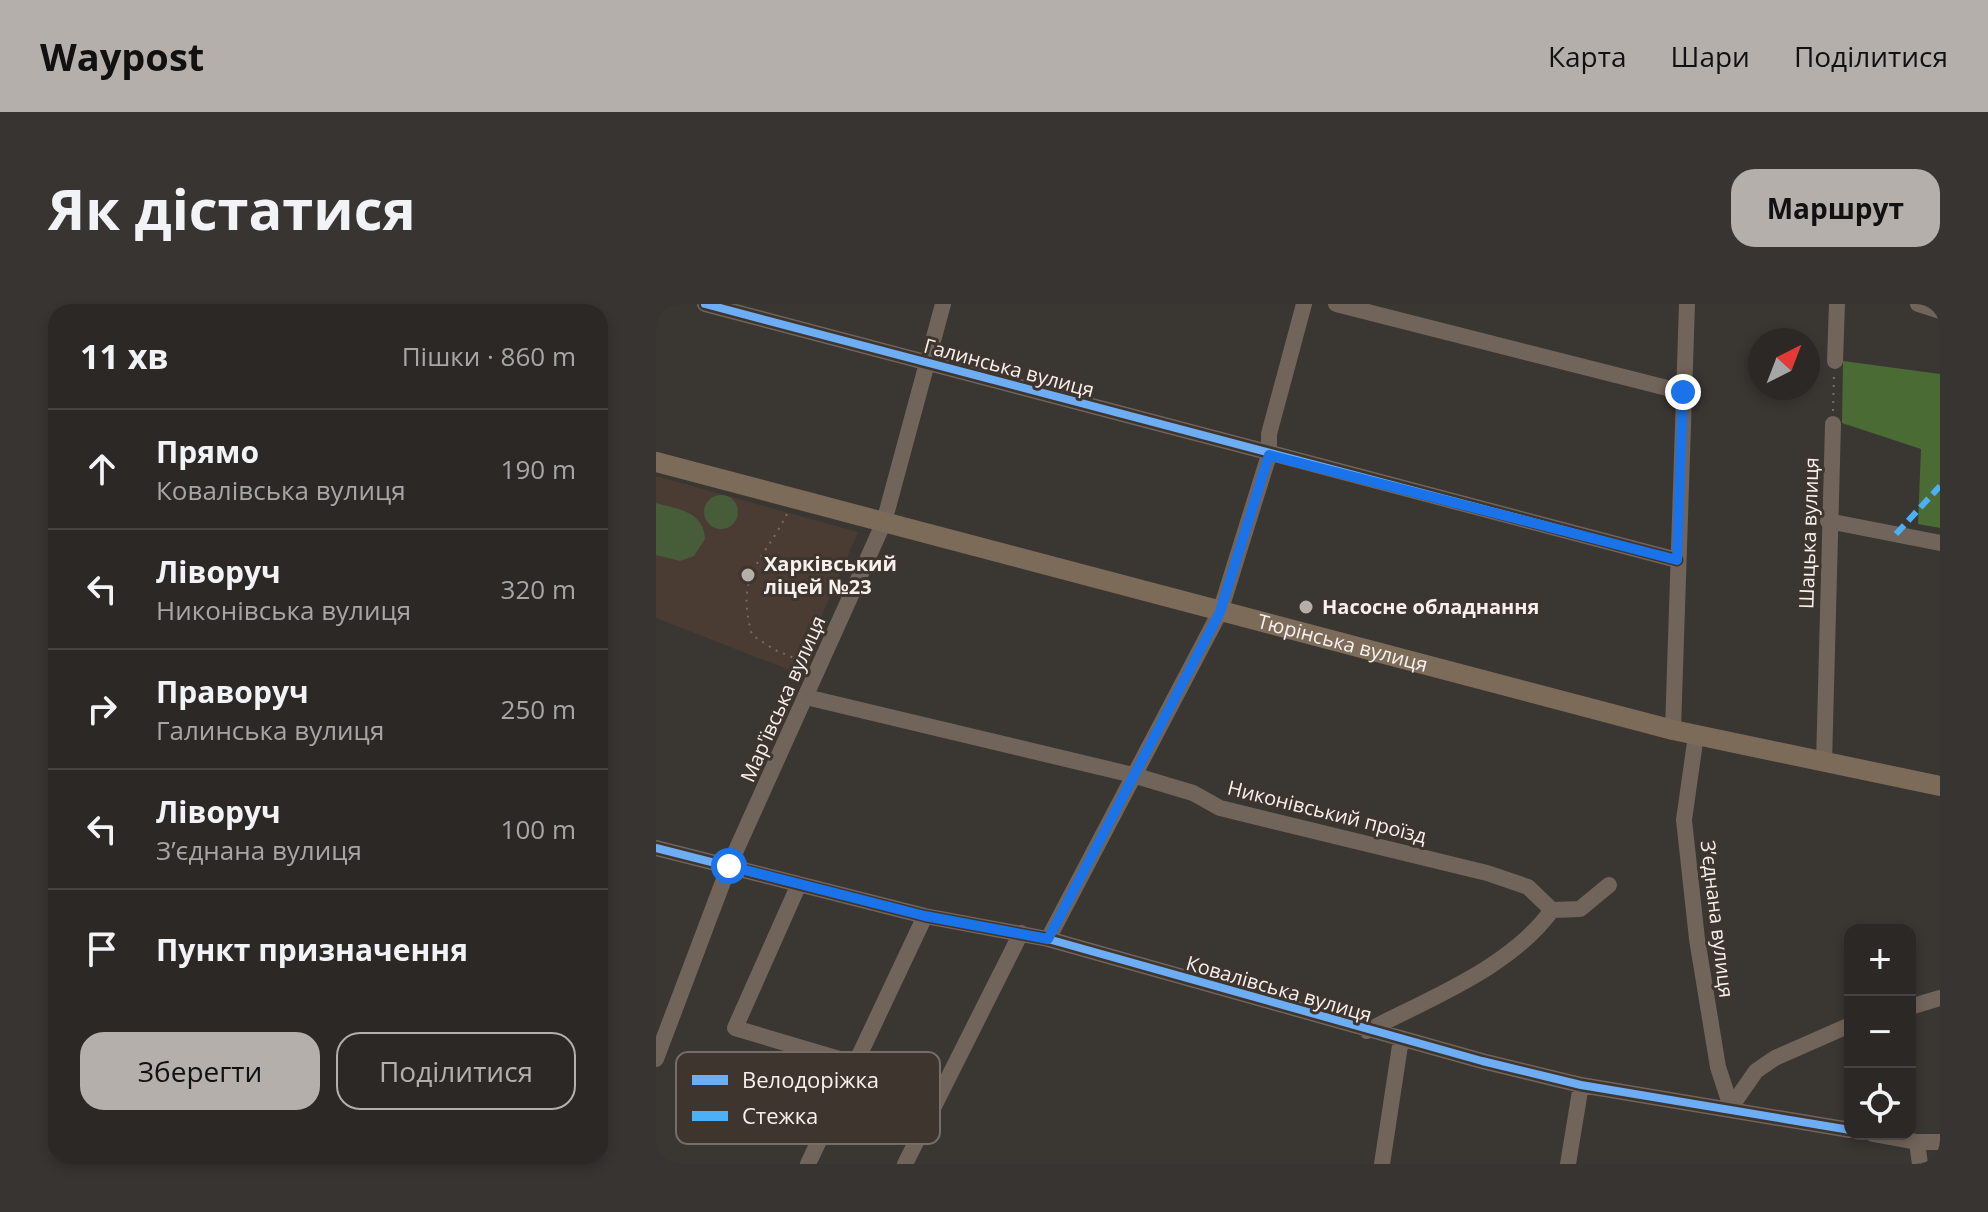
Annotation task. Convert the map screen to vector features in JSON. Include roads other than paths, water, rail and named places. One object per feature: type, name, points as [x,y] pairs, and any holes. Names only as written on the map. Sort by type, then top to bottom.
[{"type":"main road","name":"Тюрінська вулиця","points":[[656,462],[1673,730],[1940,786]]},
{"type":"street","name":"Галинська вулиця","points":[[705,304],[1677,560]]},
{"type":"street","name":"Мар'ївська вулиця","points":[[656,1059],[729,866],[884,522],[943,304]]},
{"type":"street","points":[[1048,939],[1220,612],[1269,455],[1269,434],[1304,304]]},
{"type":"street","points":[[1336,304],[1683,392]]},
{"type":"street","points":[[1673,730],[1687,304]]},
{"type":"street","points":[[1835,361],[1837,304]]},
{"type":"street","points":[[1918,304],[1940,311]]},
{"type":"street","name":"Шацька вулиця","points":[[1824,763],[1828,521],[1833,424]]},
{"type":"street","points":[[1828,521],[1940,543]]},
{"type":"street","name":"Никонівський проїзд","points":[[806,697],[1133,775],[1193,793],[1220,808],[1487,873],[1528,887],[1552,910]]},
{"type":"street","name":"З’єднана вулиця","points":[[1696,735],[1684,820],[1697,939],[1718,1067],[1731,1107]]},
{"type":"street","name":"Ковалівська вулиця","points":[[656,848],[925,916],[1048,939],[1367,1031],[1581,1085],[1731,1107],[1844,1129]]},
{"type":"street","points":[[799,884],[735,1028],[816,1052]]},
{"type":"street","points":[[1367,1031],[1450,988],[1532,937],[1552,910],[1580,909],[1609,885]]},
{"type":"street","points":[[862,1052],[925,916]]},
{"type":"street","points":[[940,1094],[1021,933]]},
{"type":"street","points":[[1916,1005],[1940,998]]},
{"type":"street","points":[[1731,1107],[1756,1071],[1775,1058],[1844,1028]]},
{"type":"street","points":[[1382,1164],[1401,1039]]},
{"type":"street","points":[[1568,1164],[1581,1085]]},
{"type":"street","points":[[1906,1140],[1940,1142]]},
{"type":"street","points":[[1917,1142],[1920,1164]]},
{"type":"street","points":[[808,1164],[818,1144]]},
{"type":"street","points":[[905,1164],[915,1144]]},
{"type":"place","name":"Харківський ліцей №23","points":[[748,575]]},
{"type":"place","name":"Насосне обладнання","points":[[1306,607]]}]
